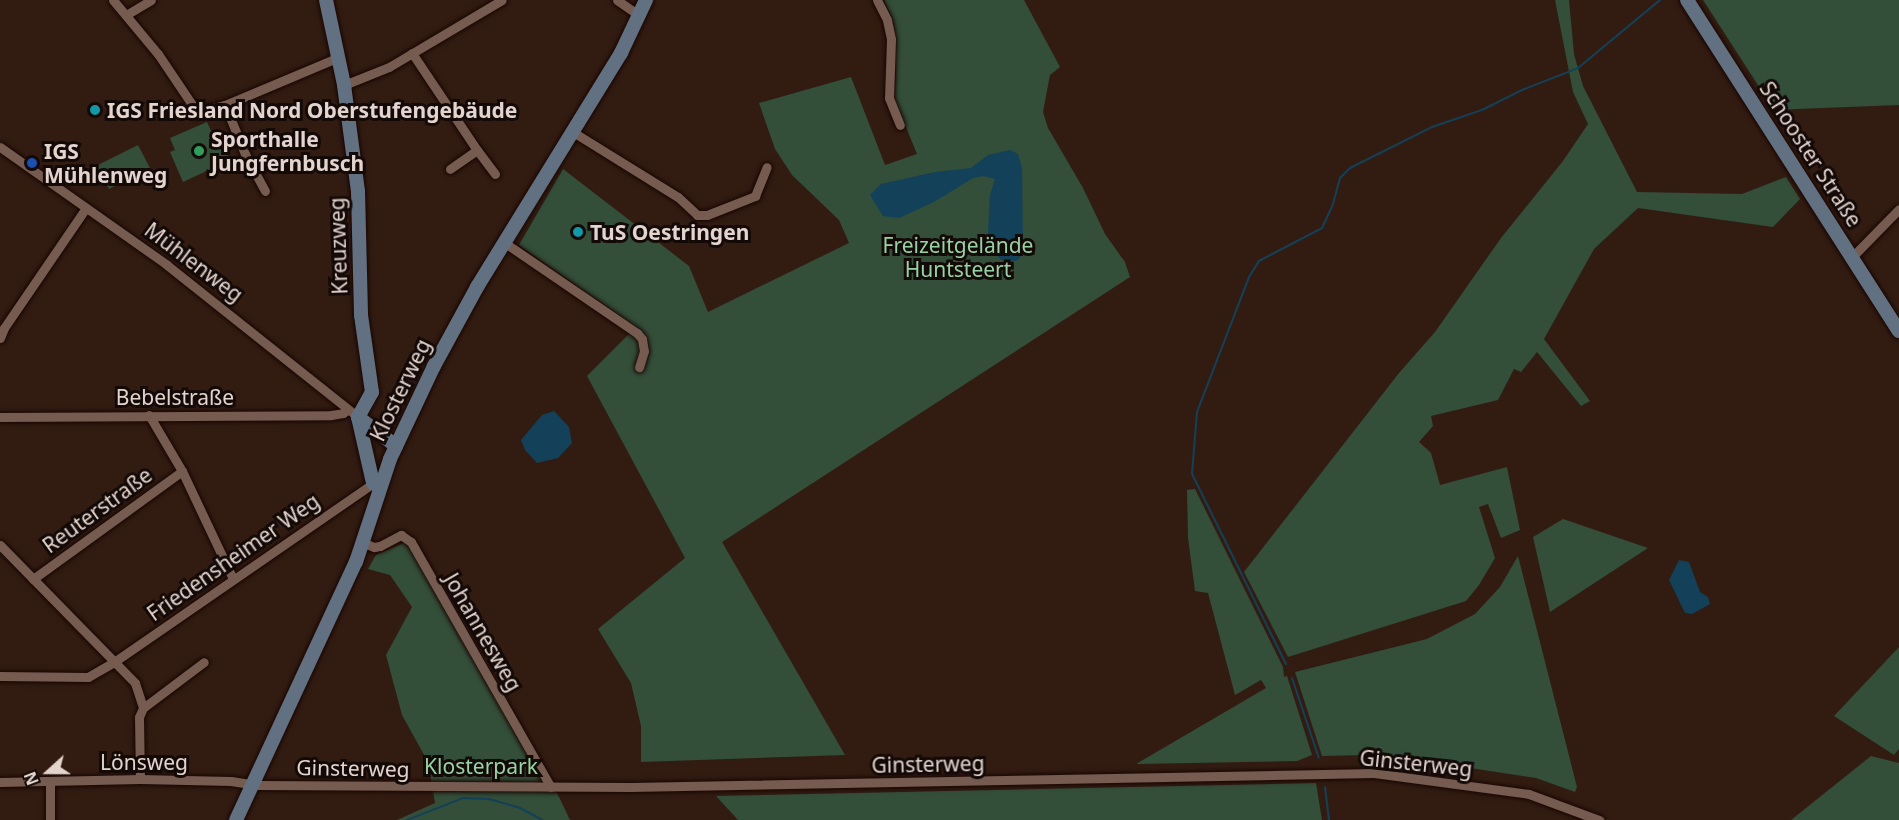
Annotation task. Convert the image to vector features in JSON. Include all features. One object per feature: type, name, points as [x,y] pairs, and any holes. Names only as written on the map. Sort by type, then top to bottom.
[{"type":"street","points":[[113,0],[158,54],[196,112],[225,105],[339,57]]},
{"type":"street","points":[[126,15],[151,0]]},
{"type":"street","name":"Kreuzweg","points":[[326,0],[344,85],[358,191],[362,315],[372,392],[353,413]]},
{"type":"street","points":[[344,85],[389,67],[502,0]]},
{"type":"street","points":[[617,0],[640,16]]},
{"type":"street","name":"Klosterweg","points":[[236,820],[364,543],[377,484],[449,336],[621,53],[646,0]]},
{"type":"street","points":[[878,0],[887,20],[891,39],[889,98],[900,125]]},
{"type":"street","name":"Schooster Straße","points":[[1687,0],[1899,331]]},
{"type":"street","points":[[412,53],[495,174]]},
{"type":"street","points":[[225,105],[246,154],[266,192]]},
{"type":"street","points":[[573,132],[678,197],[697,215],[707,215],[755,196],[767,167]]},
{"type":"street","name":"Mühlenweg","points":[[0,147],[167,266],[396,446]]},
{"type":"street","points":[[450,169],[477,150]]},
{"type":"street","points":[[0,338],[4,328],[86,208]]},
{"type":"street","points":[[1852,257],[1899,209]]},
{"type":"street","points":[[505,243],[638,333],[642,339],[644,351],[639,367]]},
{"type":"street","points":[[353,413],[377,484]]},
{"type":"street","name":"Bebelstraße","points":[[0,417],[353,413]]},
{"type":"street","points":[[149,415],[182,471],[233,579]]},
{"type":"street","points":[[365,445],[390,459]]},
{"type":"street","name":"Reuterstraße","points":[[33,579],[182,471]]},
{"type":"street","name":"Friedensheimer Weg","points":[[0,676],[88,677],[114,662],[233,579],[377,484]]},
{"type":"street","name":"Johannesweg","points":[[364,543],[380,546],[401,535],[411,542],[551,786]]},
{"type":"street","points":[[0,545],[135,683],[143,708]]},
{"type":"street","points":[[140,779],[139,717],[143,708],[204,662]]},
{"type":"street","name":"Ginsterweg","points":[[252,785],[551,786],[1374,773],[1529,794],[1599,820]]},
{"type":"street","name":"Lönsweg","points":[[0,782],[140,779],[231,781],[252,785]]},
{"type":"street","points":[[50,782],[50,820]]},
{"type":"green space","name":"Freizeitgelände Huntsteert","points":[[884,0],[1024,0],[1060,67],[1050,75],[1043,112],[1048,128],[1083,188],[1105,234],[1125,262],[1130,277],[722,542],[845,755],[641,762],[641,726],[631,683],[598,629],[685,558],[587,376],[636,327],[519,245],[563,169],[689,266],[708,312],[849,243],[839,220],[792,175],[775,149],[759,103],[851,77],[885,165],[917,154],[895,100],[896,41],[893,20]]},
{"type":"green space","points":[[1555,0],[1569,0],[1574,54],[1583,86],[1637,192],[1742,194],[1786,177],[1800,199],[1773,227],[1638,208],[1594,249],[1544,339],[1590,401],[1581,406],[1537,352],[1521,372],[1514,369],[1498,400],[1431,416],[1433,426],[1419,442],[1431,453],[1440,485],[1507,467],[1520,530],[1501,538],[1488,504],[1479,507],[1495,558],[1479,585],[1466,601],[1288,657],[1244,572],[1399,373],[1435,332],[1501,238],[1563,161],[1588,124],[1573,92]]},
{"type":"green space","points":[[1703,0],[1899,0],[1899,105],[1774,110]]},
{"type":"green space","name":"Sporthalle Jungfernbusch","points":[[207,122],[212,133],[217,131],[230,160],[183,182],[170,152],[175,150],[170,138]]},
{"type":"green space","points":[[138,145],[150,168],[109,189],[96,166]]},
{"type":"green space","points":[[1195,489],[1283,667],[1284,677],[1287,676],[1312,755],[1297,761],[1136,764],[1266,688],[1261,680],[1235,695],[1208,593],[1195,591],[1188,538],[1187,490]]},
{"type":"green space","points":[[1563,519],[1648,548],[1550,612],[1533,537]]},
{"type":"green space","name":"Klosterpark","points":[[411,540],[570,820],[397,820],[435,803],[428,762],[402,715],[386,655],[412,607],[390,575],[368,569],[376,555]]},
{"type":"green space","points":[[1518,556],[1577,787],[1575,792],[1536,778],[1398,757],[1322,756],[1295,672],[1427,639],[1475,614],[1500,587]]},
{"type":"green space","points":[[1899,647],[1899,749],[1894,755],[1834,716]]},
{"type":"green space","points":[[1871,756],[1899,763],[1899,820],[1791,820]]},
{"type":"green space","points":[[1316,783],[1322,820],[738,820],[716,796]]},
{"type":"water","points":[[1010,150],[1018,154],[1022,168],[1023,250],[1019,259],[1010,263],[1000,259],[993,249],[988,232],[990,195],[995,179],[983,176],[973,178],[934,202],[899,218],[883,216],[870,195],[881,184],[935,172],[971,168],[988,155]]},
{"type":"water","points":[[554,411],[569,427],[572,443],[558,458],[537,463],[525,450],[521,440],[542,415]]},
{"type":"water","points":[[1679,560],[1689,562],[1700,592],[1708,597],[1710,604],[1692,614],[1685,613],[1669,580]]},
{"type":"waterway","points":[[1286,664],[1192,474],[1197,412],[1249,277],[1259,261],[1322,228],[1333,204],[1340,178],[1350,168],[1432,127],[1482,110],[1522,90],[1578,68],[1660,0]]},
{"type":"waterway","points":[[1292,678],[1319,758]]},
{"type":"waterway","points":[[1325,787],[1329,820]]},
{"type":"waterway","points":[[407,820],[463,798],[489,799],[520,808],[543,820]]},
{"type":"place","name":"IGS Friesland Nord Oberstufengebäude","points":[[95,110]]},
{"type":"place","name":"Sporthalle Jungfernbusch","points":[[199,151]]},
{"type":"place","name":"IGS Mühlenweg","points":[[32,163]]},
{"type":"place","name":"TuS Oestringen","points":[[578,232]]}]
